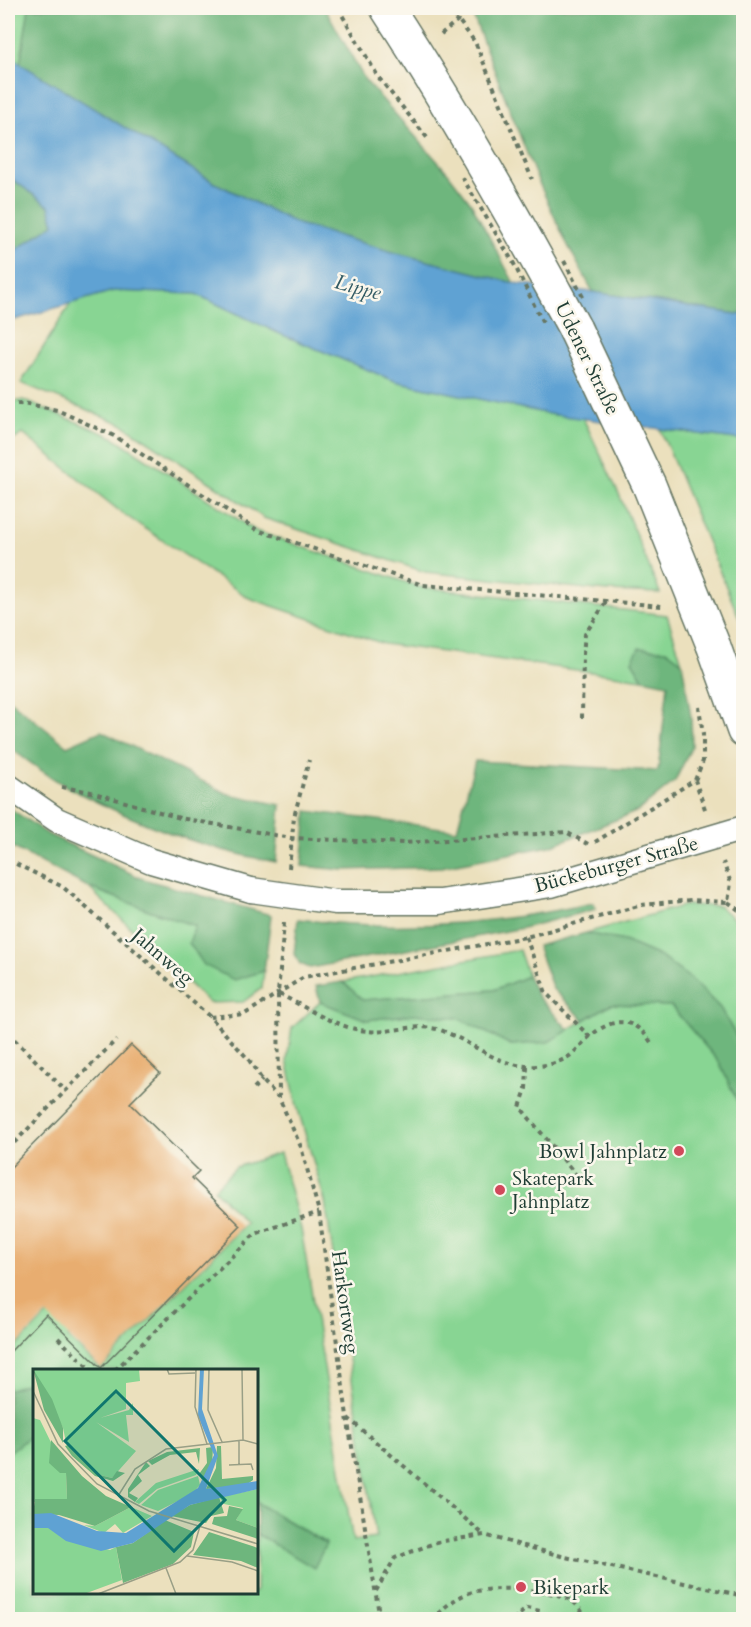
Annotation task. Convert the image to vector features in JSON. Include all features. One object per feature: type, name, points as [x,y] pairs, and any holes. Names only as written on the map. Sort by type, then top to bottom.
[{"type":"main road","name":"Udener Straße","points":[[387,8],[427,70],[528,243],[575,329],[649,485],[714,647],[744,731]]},
{"type":"street","name":"Bückeburger Straße","points":[[8,786],[57,819],[151,861],[251,890],[336,902],[440,902],[551,885],[744,828]]},
{"type":"path","points":[[338,8],[379,78],[432,143]]},
{"type":"path","points":[[449,8],[475,42],[532,180]]},
{"type":"path","points":[[458,20],[463,8]]},
{"type":"path","points":[[454,169],[462,177]]},
{"type":"path","points":[[560,251],[564,261]]},
{"type":"path","points":[[8,405],[23,403],[57,410],[114,436],[257,530],[423,585],[663,606]]},
{"type":"path","points":[[582,718],[585,634],[606,602]]},
{"type":"path","points":[[580,849],[591,846],[603,836],[695,780],[703,761],[703,734],[698,701]]},
{"type":"path","points":[[695,780],[731,883],[728,902]]},
{"type":"path","points":[[53,785],[91,792],[180,818],[291,838],[404,843],[566,832],[591,846]]},
{"type":"path","name":"Jahnweg","points":[[8,860],[63,888],[210,1017],[249,1060],[262,1080],[279,1098]]},
{"type":"path","points":[[210,1017],[245,1014],[304,977],[526,937],[642,905],[691,900],[728,902],[744,914]]},
{"type":"path","points":[[526,937],[546,993],[590,1037]]},
{"type":"path","points":[[278,993],[342,1025],[368,1031],[414,1026],[440,1030],[503,1062],[527,1066],[550,1065],[569,1057],[607,1024],[626,1021],[644,1032],[652,1044]]},
{"type":"path","name":"Harkortweg","points":[[278,993],[279,1098],[301,1148],[319,1212],[347,1416],[380,1620]]},
{"type":"path","points":[[8,1033],[66,1091]]},
{"type":"path","points":[[8,1149],[116,1040]]},
{"type":"path","points":[[527,1066],[526,1089],[520,1107],[581,1180]]},
{"type":"path","points":[[254,1088],[262,1080]]},
{"type":"path","points":[[117,1369],[255,1234],[319,1212]]},
{"type":"path","points":[[58,1338],[89,1369]]},
{"type":"path","points":[[347,1416],[484,1535]]},
{"type":"path","points":[[375,1592],[395,1558],[437,1542],[484,1535],[565,1557],[744,1596]]},
{"type":"path","points":[[432,1620],[447,1604],[466,1594],[486,1589],[521,1589],[558,1595],[573,1601],[587,1620]]},
{"type":"path","points":[[513,1620],[527,1608],[540,1611],[552,1620]]},
{"type":"green space","points":[[8,8],[29,8],[20,64],[8,54]]},
{"type":"green space","points":[[29,8],[325,8],[365,80],[448,173],[471,203],[514,283],[396,253],[298,224],[215,183],[20,64]]},
{"type":"green space","points":[[470,8],[743,8],[743,315],[593,292],[566,242],[535,174]]},
{"type":"green space","points":[[8,176],[49,206],[54,224],[8,255]]},
{"type":"green space","points":[[113,291],[196,294],[278,333],[395,381],[549,414],[583,418],[619,494],[660,593],[607,591],[425,572],[264,518],[122,424],[21,383],[71,303]]},
{"type":"green space","points":[[23,400],[113,437],[256,531],[420,587],[667,615],[682,662],[666,650],[632,661],[643,679],[384,644],[249,598],[122,513],[23,434],[8,443],[8,403]]},
{"type":"green space","points":[[660,429],[743,440],[743,627]]},
{"type":"green space","points":[[639,648],[666,650],[682,662],[691,717],[692,746],[675,781],[638,811],[550,846],[441,867],[343,870],[302,866],[307,811],[457,830],[475,761],[658,771],[668,684],[643,679],[632,661]]},
{"type":"green space","points":[[8,699],[67,746],[101,731],[228,794],[281,805],[276,862],[224,850],[172,834],[121,813],[64,785],[8,747]]},
{"type":"green space","points":[[8,807],[49,835],[143,879],[271,915],[264,971],[234,980],[204,965],[189,943],[195,926],[88,887],[10,846],[8,844]]},
{"type":"green space","points":[[88,887],[196,926],[234,980],[264,971],[262,988],[243,1002],[209,1003]]},
{"type":"green space","points":[[593,903],[596,909],[523,928],[310,968],[300,964],[294,954],[298,919],[372,925],[446,924],[520,916]]},
{"type":"green space","points":[[686,905],[719,906],[743,927],[743,1048],[720,1008],[691,979],[659,956],[624,941],[586,933]]},
{"type":"green space","points":[[586,933],[624,941],[659,956],[691,979],[720,1008],[743,1048],[743,1114],[719,1062],[671,1006],[611,1004],[584,1020],[553,989],[537,946]]},
{"type":"green space","points":[[519,950],[528,976],[494,990],[363,1000],[343,982]]},
{"type":"green space","points":[[528,976],[538,997],[569,1030],[548,1042],[511,1045],[458,1018],[414,1014],[367,1020],[320,1002],[316,986],[343,982],[363,1000],[494,990]]},
{"type":"green space","points":[[320,1002],[367,1020],[414,1014],[458,1018],[511,1045],[548,1042],[611,1004],[671,1006],[719,1062],[744,1114],[743,1619],[8,1620],[8,1453],[33,1434],[33,1594],[258,1594],[258,1535],[314,1567],[326,1543],[258,1504],[258,1369],[101,1369],[246,1223],[214,1189],[236,1167],[280,1153],[301,1229],[353,1541],[376,1538],[325,1201],[297,1106],[287,1060],[292,1028]]},
{"type":"green space","points":[[50,1312],[72,1333],[68,1338],[101,1369],[33,1369],[33,1381],[8,1390],[8,1355]]},
{"type":"green space","points":[[33,1381],[33,1434],[8,1453],[8,1390]]},
{"type":"green space","points":[[258,1504],[326,1544],[314,1568],[258,1535]]},
{"type":"water","name":"Lippe","points":[[8,54],[215,183],[298,224],[396,253],[514,283],[593,292],[743,315],[743,440],[549,414],[395,381],[278,333],[196,294],[113,291],[8,322],[8,255],[54,224],[49,206],[8,176]]},
{"type":"building","points":[[131,1045],[160,1073],[130,1103],[199,1171],[192,1178],[241,1226],[101,1368],[46,1314],[8,1354],[8,1170]]},
{"type":"place","name":"Bowl Jahnplatz","points":[[679,1151]]},
{"type":"place","name":"Skatepark Jahnplatz","points":[[500,1190]]},
{"type":"place","name":"Bikepark","points":[[521,1587]]}]
